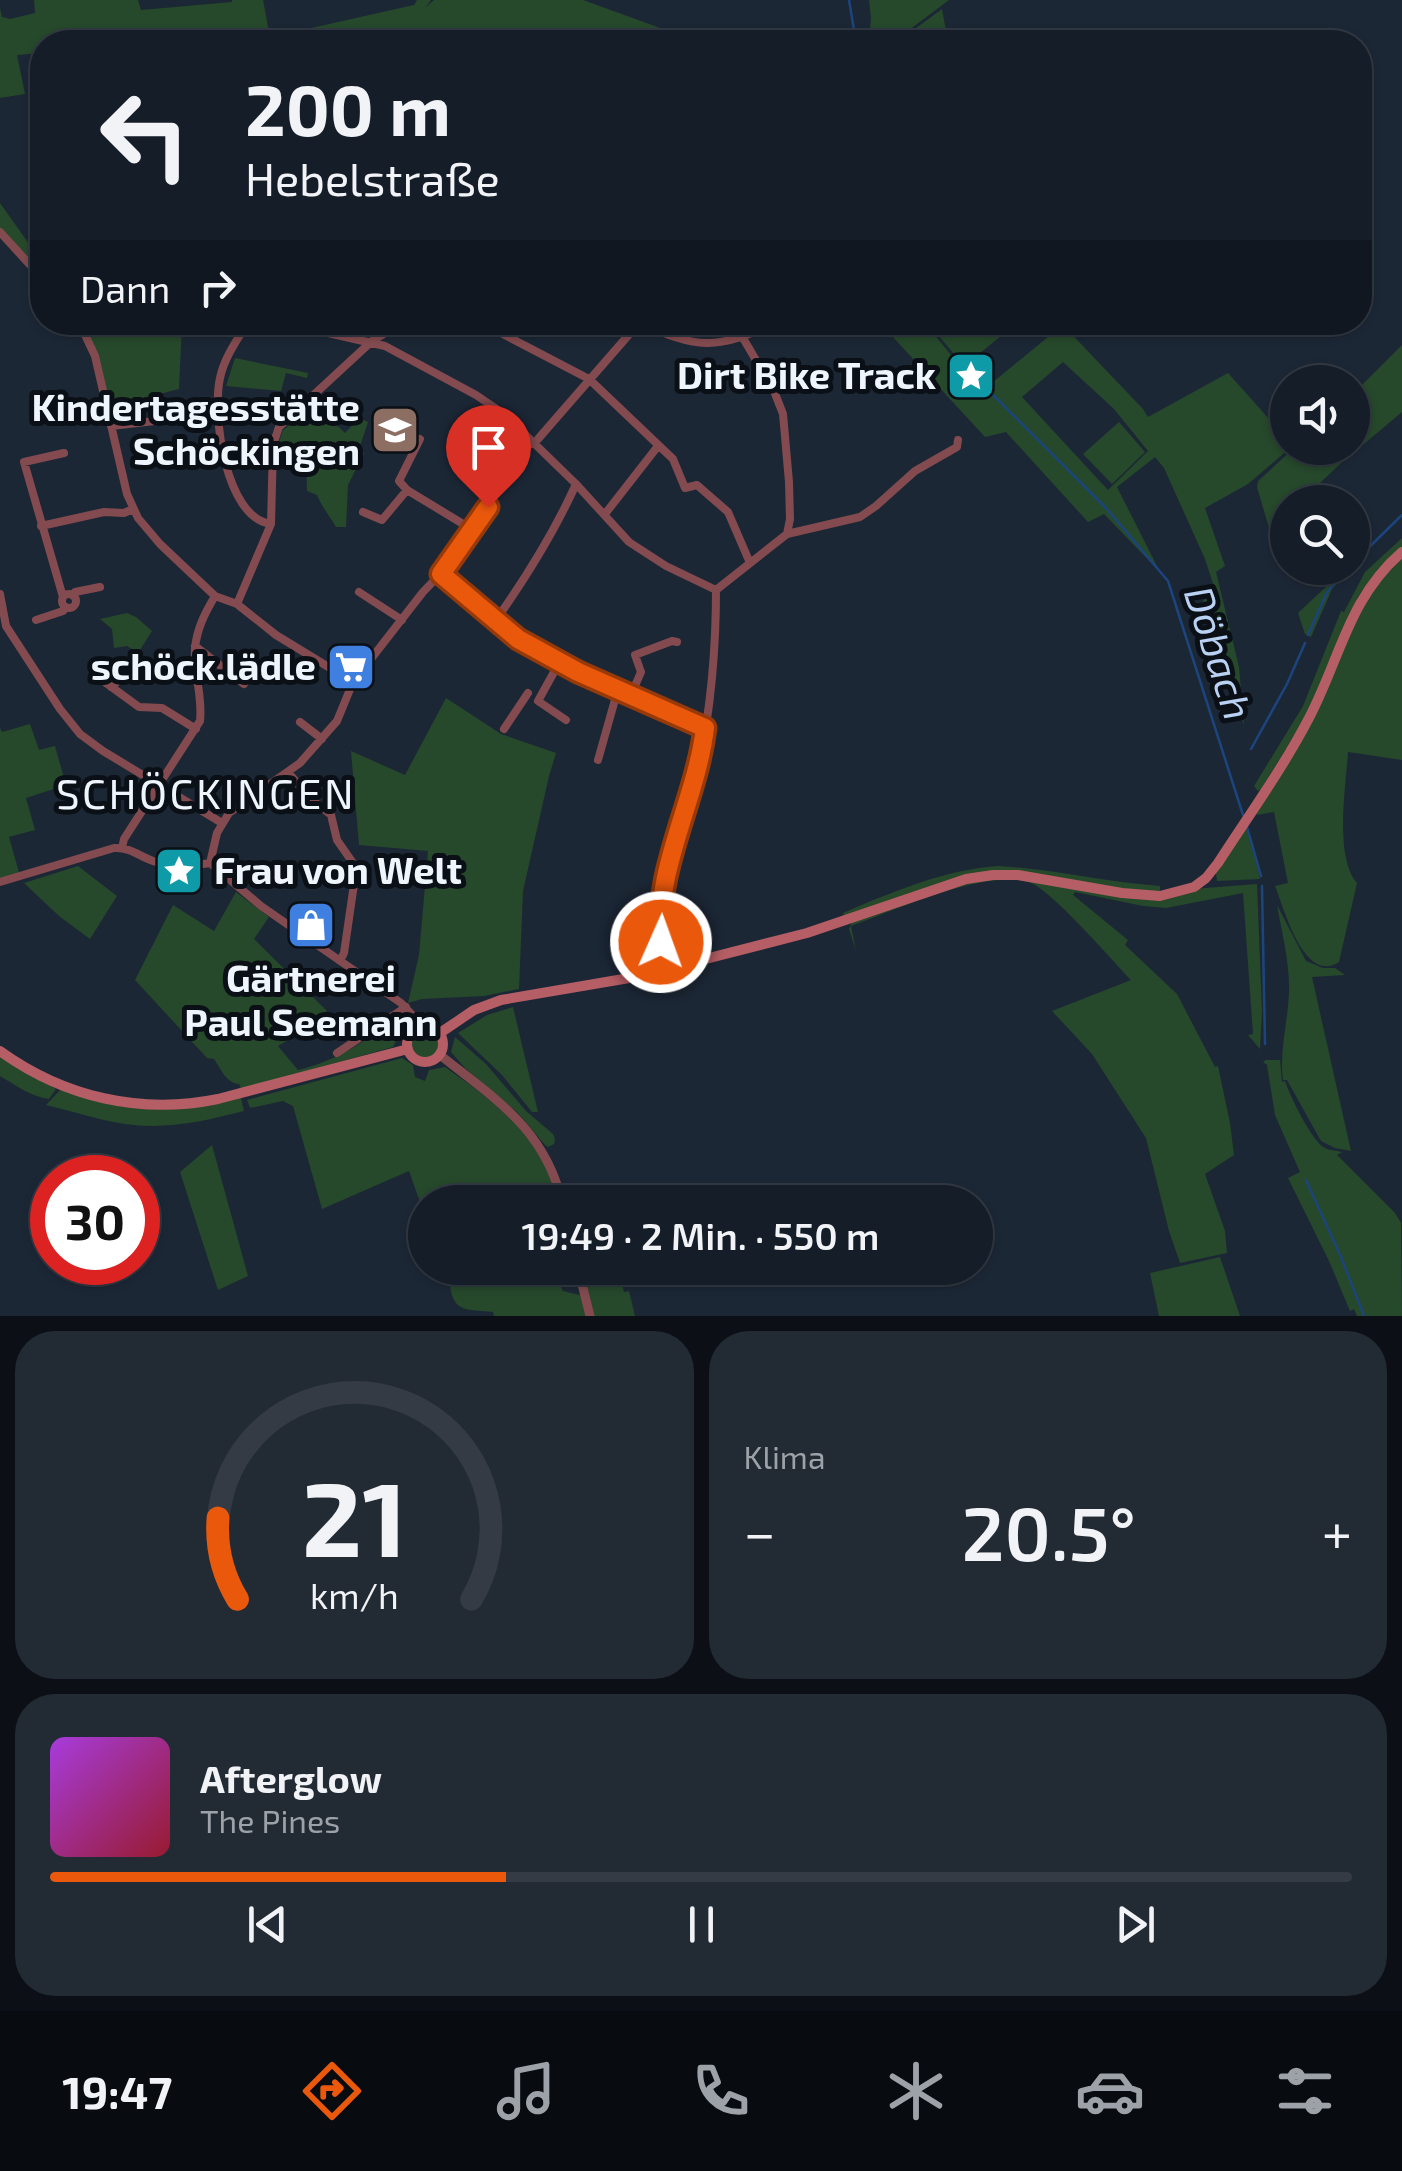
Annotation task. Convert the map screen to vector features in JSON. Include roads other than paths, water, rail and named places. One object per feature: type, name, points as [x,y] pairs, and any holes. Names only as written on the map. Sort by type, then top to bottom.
[{"type":"main road","points":[[440,1033],[474,1010],[501,1000],[636,977],[807,934],[974,877],[1018,875],[1132,894],[1188,890],[1206,878],[1242,826],[1311,714],[1366,590],[1402,552]]},
{"type":"main road","points":[[430,1026],[440,1033],[444,1045],[432,1062],[412,1056],[409,1036],[418,1027],[430,1026]]},
{"type":"main road","points":[[0,1051],[74,1090],[152,1106],[218,1100],[408,1049]]},
{"type":"street","points":[[0,232],[30,265]]},
{"type":"street","points":[[85,335],[95,356],[132,510],[160,544],[216,596],[237,604],[276,634],[353,682]]},
{"type":"street","points":[[241,335],[221,373],[216,414],[224,457],[238,498],[262,522],[270,524]]},
{"type":"street","points":[[340,335],[386,346],[476,395],[536,441],[629,542],[666,566],[716,590]]},
{"type":"street","points":[[237,604],[270,524],[273,445],[279,427],[383,335]]},
{"type":"street","points":[[505,335],[589,379],[673,459],[686,488],[697,486],[728,512],[750,563]]},
{"type":"street","points":[[210,864],[216,833],[229,812],[300,763],[322,739],[337,721],[353,682],[441,574],[526,446],[536,441],[628,335]]},
{"type":"street","points":[[665,335],[712,344],[749,335]]},
{"type":"street","points":[[743,338],[783,414],[789,482],[787,534]]},
{"type":"street","points":[[111,426],[216,414]]},
{"type":"street","points":[[420,439],[400,481],[407,490],[473,530]]},
{"type":"street","points":[[716,590],[787,534],[860,517],[915,470],[957,447],[958,440]]},
{"type":"street","points":[[605,514],[658,446]]},
{"type":"street","points":[[64,454],[24,462],[41,526],[68,596]]},
{"type":"street","points":[[496,620],[530,573],[576,484]]},
{"type":"street","points":[[363,512],[382,520],[407,490]]},
{"type":"street","points":[[41,526],[132,510]]},
{"type":"street","points":[[441,574],[518,639],[618,690],[705,728]]},
{"type":"street","points":[[36,620],[64,611],[62,603],[75,592],[100,587]]},
{"type":"street","points":[[666,969],[660,928],[663,888],[697,772],[705,728],[716,590]]},
{"type":"street","points":[[359,592],[402,620]]},
{"type":"street","points":[[0,594],[6,626],[80,734],[222,823]]},
{"type":"street","points":[[122,848],[200,720],[202,705],[195,646],[201,620],[216,596]]},
{"type":"street","points":[[631,695],[641,672],[635,655],[678,642]]},
{"type":"street","points":[[195,646],[244,684]]},
{"type":"street","points":[[538,701],[560,662]]},
{"type":"street","points":[[111,687],[139,707],[162,708],[196,729]]},
{"type":"street","points":[[598,760],[618,690]]},
{"type":"street","points":[[504,729],[527,692],[566,720]]},
{"type":"street","points":[[300,722],[322,739]]},
{"type":"street","points":[[288,772],[331,816],[337,840],[353,862],[354,884],[340,961]]},
{"type":"street","points":[[0,882],[114,848],[158,862],[210,864],[260,906],[406,1007],[418,1027]]},
{"type":"street","points":[[336,1053],[406,1007]]},
{"type":"street","points":[[440,1055],[527,1128],[556,1185]]},
{"type":"street","points":[[582,1285],[590,1316]]},
{"type":"waterway","name":"Döbach","points":[[849,0],[854,30]]},
{"type":"waterway","name":"Döbach","points":[[988,390],[1106,508],[1168,581],[1243,815]]},
{"type":"waterway","points":[[1370,546],[1402,515]]},
{"type":"waterway","points":[[1308,635],[1333,585]]},
{"type":"waterway","points":[[1251,749],[1305,643]]},
{"type":"waterway","name":"Döbach","points":[[1247,827],[1261,876]]},
{"type":"waterway","name":"Döbach","points":[[1262,886],[1265,1044]]},
{"type":"waterway","name":"Döbach","points":[[1306,1180],[1364,1316]]},
{"type":"place","name":"Dirt Bike Track","points":[[971,376]]},
{"type":"place","name":"Kindertagesstätte Schöckingen","points":[[395,430]]},
{"type":"place","name":"schöck.lädle","points":[[351,667]]},
{"type":"place","name":"Frau von Welt","points":[[179,871]]},
{"type":"place","name":"Gärtnerei Paul Seemann","points":[[311,925]]},
{"type":"district","name":"SCHÖCKINGEN","points":[[206,794]]}]
